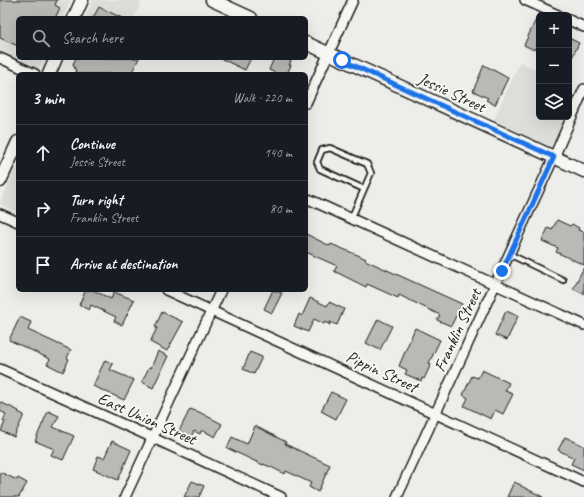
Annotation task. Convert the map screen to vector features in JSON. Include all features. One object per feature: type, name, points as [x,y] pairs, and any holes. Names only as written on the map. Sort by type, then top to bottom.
[{"type":"street","points":[[75,16],[82,0]]},
{"type":"street","points":[[212,0],[247,16]]},
{"type":"street","points":[[308,98],[353,0]]},
{"type":"street","points":[[525,0],[551,12]]},
{"type":"street","points":[[572,21],[584,27]]},
{"type":"street","name":"Jessie Street","points":[[308,44],[584,171]]},
{"type":"street","points":[[0,58],[31,72]]},
{"type":"street","points":[[50,72],[55,60]]},
{"type":"street","name":"Franklin Street","points":[[397,497],[510,254],[584,89]]},
{"type":"street","points":[[0,181],[16,146]]},
{"type":"street","points":[[308,199],[584,325]]},
{"type":"street","points":[[0,214],[16,221]]},
{"type":"street","name":"Pippin Street","points":[[170,292],[584,482]]},
{"type":"street","points":[[125,497],[220,292]]},
{"type":"street","name":"East Union Street","points":[[0,369],[153,437],[281,497]]},
{"type":"lane","points":[[351,219],[364,190],[371,173],[367,164],[330,148],[322,150],[317,162],[320,169],[364,190]]},
{"type":"lane","points":[[510,254],[563,280]]},
{"type":"shaded area","points":[[0,0],[71,0],[64,16],[16,16],[16,60],[43,60],[38,72],[18,72],[0,63]]},
{"type":"shaded area","points":[[93,0],[142,0],[135,16],[86,16]]},
{"type":"shaded area","points":[[520,62],[536,70],[536,120],[564,120],[551,147],[493,121]]},
{"type":"shaded area","points":[[16,168],[16,212],[0,204]]},
{"type":"building","points":[[0,0],[57,0],[55,5],[60,8],[56,16],[16,16],[16,45],[0,38]]},
{"type":"building","points":[[99,7],[118,16],[94,16]]},
{"type":"building","points":[[536,19],[536,46],[534,50],[524,45]]},
{"type":"building","points":[[572,40],[579,43],[572,58]]},
{"type":"building","points":[[75,60],[138,60],[132,72],[76,72],[73,64]]},
{"type":"building","points":[[224,60],[250,60],[245,70]]},
{"type":"building","points":[[273,60],[291,61],[288,72],[274,72],[269,70]]},
{"type":"building","points":[[484,65],[508,78],[495,105],[486,100],[488,98],[473,91]]},
{"type":"building","points":[[557,220],[570,226],[572,224],[579,228],[578,230],[584,232],[584,265],[556,252],[558,248],[542,241],[548,228],[552,230]]},
{"type":"building","points":[[308,235],[330,246],[331,244],[360,256],[366,259],[365,260],[462,304],[451,326],[437,320],[440,315],[399,295],[398,298],[367,284],[366,287],[334,271],[337,266],[308,253]]},
{"type":"building","points":[[584,267],[584,294],[573,289]]},
{"type":"building","points":[[85,292],[97,292],[111,299],[114,292],[134,300],[122,325],[114,321],[116,317],[91,305],[89,310],[79,305]]},
{"type":"building","points":[[272,292],[282,293],[272,313],[264,309]]},
{"type":"building","points":[[310,298],[327,306],[329,302],[344,309],[337,325],[330,322],[330,325],[325,322],[324,324],[314,319],[308,332],[294,326],[299,314],[302,316]]},
{"type":"building","points":[[506,311],[518,316],[507,340],[495,335]]},
{"type":"building","points":[[162,312],[183,322],[167,351],[150,342],[157,328],[155,327]]},
{"type":"building","points":[[20,317],[31,322],[28,330],[71,350],[63,372],[47,364],[50,359],[9,340]]},
{"type":"building","points":[[378,319],[392,326],[380,350],[366,343]]},
{"type":"building","points":[[415,328],[440,340],[429,363],[431,364],[424,379],[422,378],[421,381],[405,374],[407,370],[399,366]]},
{"type":"building","points":[[158,351],[168,356],[153,388],[142,382],[149,367],[151,368]]},
{"type":"building","points":[[250,352],[262,357],[254,374],[243,369]]},
{"type":"building","points":[[105,360],[113,364],[110,370],[134,380],[124,400],[93,386]]},
{"type":"building","points":[[482,370],[509,383],[505,391],[513,394],[503,414],[495,410],[491,419],[464,406],[468,398],[463,395],[472,376],[478,378]]},
{"type":"building","points":[[331,392],[346,399],[336,419],[321,411]]},
{"type":"building","points":[[0,402],[24,415],[14,437],[1,431],[5,422],[3,421],[6,414],[0,411]]},
{"type":"building","points":[[190,409],[222,424],[215,437],[204,431],[201,431],[200,434],[194,431],[191,437],[179,431]]},
{"type":"building","points":[[48,411],[59,416],[53,427],[74,436],[63,460],[51,455],[54,449],[35,441]]},
{"type":"building","points":[[255,426],[286,442],[285,444],[330,465],[318,492],[309,487],[311,483],[286,471],[285,474],[263,465],[227,448],[232,437],[247,444]]},
{"type":"building","points":[[565,437],[584,446],[584,470],[571,464],[574,458],[558,450]]},
{"type":"building","points":[[112,441],[131,450],[118,480],[93,469],[98,456],[104,458]]},
{"type":"building","points":[[0,472],[17,480],[18,478],[27,483],[19,497],[0,497]]},
{"type":"building","points":[[192,481],[204,486],[199,497],[184,497]]},
{"type":"building","points":[[514,482],[521,485],[543,497],[507,497]]},
{"type":"route","points":[[342,60],[554,157],[502,271]]}]
